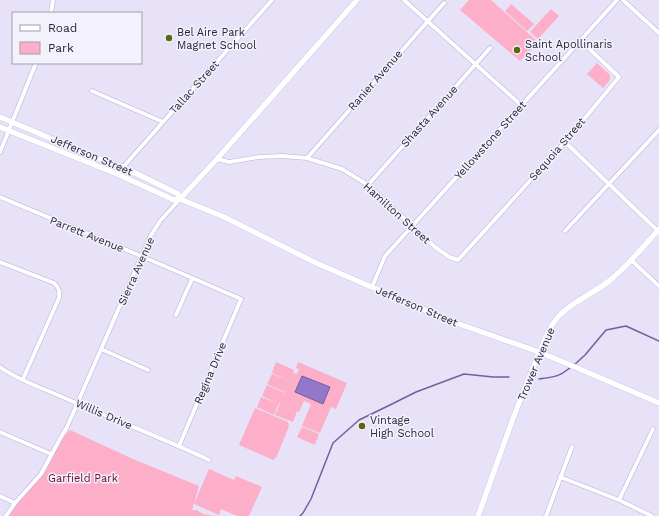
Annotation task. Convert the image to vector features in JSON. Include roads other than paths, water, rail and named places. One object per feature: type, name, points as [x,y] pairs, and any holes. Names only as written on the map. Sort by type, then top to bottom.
[{"type":"main road","name":"Sierra Avenue","points":[[180,199],[357,0]]},
{"type":"main road","name":"Jefferson Street","points":[[0,117],[97,158],[123,167],[178,194],[180,199]]},
{"type":"main road","name":"Jefferson Street","points":[[0,127],[117,174],[174,200],[180,199],[224,217],[316,264],[448,320],[539,352],[659,403]]},
{"type":"main road","name":"Trower Avenue","points":[[478,516],[539,352],[559,316],[566,309],[608,282],[631,260],[658,230]]},
{"type":"street","points":[[50,12],[53,0]]},
{"type":"street","name":"Tallac Street","points":[[117,174],[272,0]]},
{"type":"street","points":[[404,0],[521,105]]},
{"type":"street","name":"Yellowstone Street","points":[[372,287],[385,256],[617,0]]},
{"type":"street","points":[[623,0],[659,33]]},
{"type":"street","name":"Ranier Avenue","points":[[307,158],[444,3]]},
{"type":"street","name":"Sequoia Street","points":[[458,260],[565,142],[619,77],[580,40]]},
{"type":"street","name":"Shasta Avenue","points":[[368,185],[490,48]]},
{"type":"street","points":[[0,152],[36,64]]},
{"type":"street","points":[[92,91],[163,122]]},
{"type":"street","points":[[565,231],[659,130]]},
{"type":"street","points":[[565,142],[658,230]]},
{"type":"street","name":"Hamilton Street","points":[[217,159],[230,162],[259,157],[282,156],[307,158],[342,169],[368,185],[435,247],[449,257],[458,260]]},
{"type":"street","name":"Parrett Avenue","points":[[0,197],[241,299]]},
{"type":"street","name":"Sierra Avenue","points":[[6,516],[15,503],[41,474],[48,462],[78,404],[150,237],[160,221],[180,199]]},
{"type":"street","points":[[631,260],[659,286]]},
{"type":"street","points":[[0,262],[54,283],[59,290],[59,298],[23,380]]},
{"type":"street","points":[[176,316],[192,279]]},
{"type":"street","name":"Regina Drive","points":[[179,446],[241,299]]},
{"type":"street","points":[[101,349],[148,370]]},
{"type":"street","name":"Willis Drive","points":[[0,367],[23,380],[209,460]]},
{"type":"street","points":[[619,500],[653,429]]},
{"type":"street","points":[[0,432],[51,454]]},
{"type":"street","points":[[546,516],[572,447]]},
{"type":"street","points":[[560,477],[619,500],[652,516]]},
{"type":"street","points":[[0,496],[15,503]]},
{"type":"waterway","points":[[574,365],[585,355],[606,330],[626,326],[659,341]]},
{"type":"waterway","points":[[539,379],[556,376],[571,367]]},
{"type":"waterway","points":[[300,516],[311,499],[333,443],[359,420],[416,392],[464,374],[509,377]]},
{"type":"place","name":"Bel Aire Park Magnet School","points":[[169,38]]},
{"type":"place","name":"Saint Apollinaris School","points":[[517,50]]},
{"type":"place","name":"Vintage High School","points":[[362,426]]},
{"type":"park label","name":"Garfield Park","points":[[83,478]]}]
